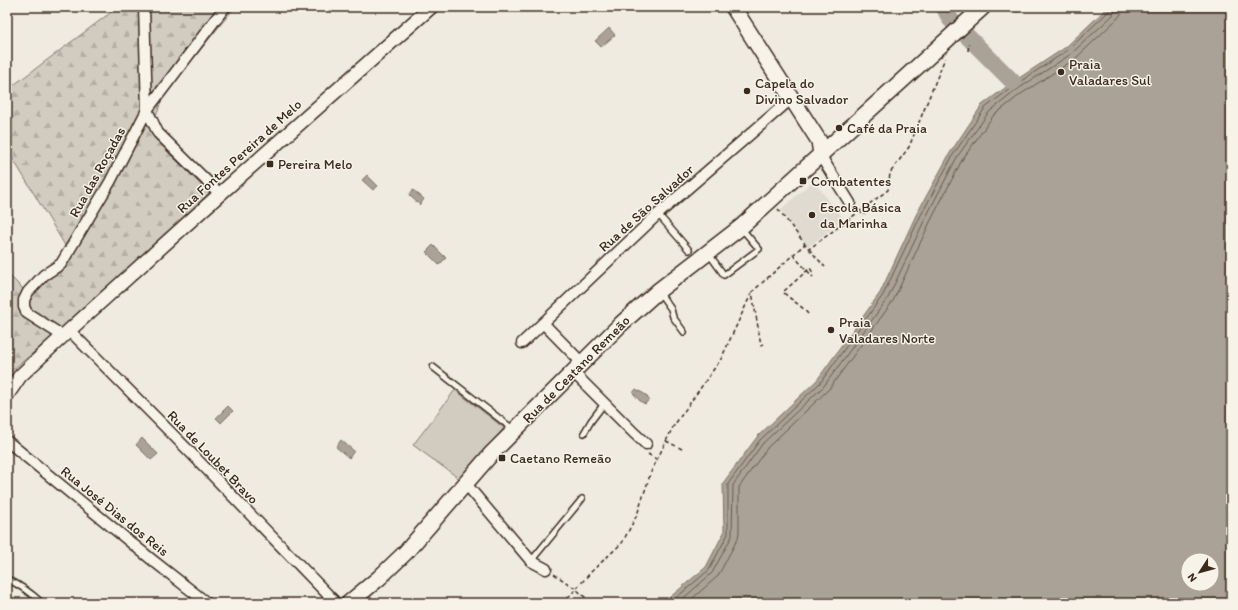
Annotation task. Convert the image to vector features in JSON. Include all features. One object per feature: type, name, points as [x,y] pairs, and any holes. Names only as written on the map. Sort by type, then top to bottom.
[{"type":"main road","points":[[733,7],[819,141],[821,154]]},
{"type":"main road","name":"Rua de Ceatano Remeão","points":[[349,603],[379,578],[406,552],[492,453],[621,324],[658,291],[741,227],[983,7]]},
{"type":"street","points":[[144,7],[147,110],[158,132],[220,194]]},
{"type":"street","name":"Rua das Roçadas","points":[[67,333],[27,313],[24,307],[24,300],[28,292],[44,275],[61,264],[110,182],[147,110],[225,7]]},
{"type":"street","name":"Rua Fontes Pereira de Melo","points":[[7,395],[20,376],[220,194],[431,7]]},
{"type":"street","name":"Rua de São Salvador","points":[[522,343],[658,214],[792,98]]},
{"type":"street","points":[[821,154],[850,203]]},
{"type":"street","points":[[543,323],[604,404],[645,448]]},
{"type":"street","name":"Rua de Loubet Bravo","points":[[67,333],[189,451],[336,603]]},
{"type":"street","name":"Rua José Dias dos Reis","points":[[7,441],[150,559],[206,603]]},
{"type":"street","points":[[466,484],[531,561],[546,569]]},
{"type":"lane","points":[[658,214],[689,250]]},
{"type":"lane","points":[[708,253],[724,275],[759,249],[741,227]]},
{"type":"lane","points":[[658,291],[671,309],[673,317],[684,332]]},
{"type":"lane","points":[[433,367],[515,430]]},
{"type":"lane","points":[[584,433],[604,404]]},
{"type":"lane","points":[[531,561],[582,499]]},
{"type":"lane","points":[[7,579],[34,595],[42,603]]},
{"type":"path","points":[[1003,7],[1018,12],[1024,11],[1028,7]]},
{"type":"path","points":[[968,50],[969,43]]},
{"type":"path","points":[[775,205],[804,244]]},
{"type":"path","points":[[860,211],[863,215],[872,208]]},
{"type":"path","points":[[809,249],[825,267]]},
{"type":"path","points":[[793,255],[813,277]]},
{"type":"path","points":[[808,314],[783,292],[810,268],[813,273]]},
{"type":"path","points":[[563,603],[592,571],[622,543],[637,515],[651,472],[673,427],[721,358],[752,292]]},
{"type":"path","points":[[666,441],[684,450]]},
{"type":"path","points":[[645,448],[657,460]]},
{"type":"path","points":[[546,569],[576,589],[587,599],[584,603]]},
{"type":"shaded area","name":"Escola Básica da Marinha","points":[[813,181],[844,219],[808,247],[780,210]]},
{"type":"green space","points":[[118,7],[235,7],[162,97],[158,111],[149,127],[166,150],[209,193],[119,281],[9,373],[7,371],[7,273],[24,290],[69,252],[7,149],[7,90]]},
{"type":"green space","points":[[455,390],[504,428],[461,480],[413,445]]},
{"type":"water","points":[[1108,7],[1231,7],[1231,603],[663,603],[706,567],[724,532],[723,483],[757,437],[817,380],[880,293],[916,215],[950,153],[982,105],[1013,82],[1066,47]]},
{"type":"water","points":[[609,28],[615,35],[601,47],[595,41]]},
{"type":"water","points":[[367,175],[378,186],[373,190],[362,180]]},
{"type":"water","points":[[413,190],[424,199],[420,205],[409,195]]},
{"type":"water","points":[[433,245],[446,258],[439,265],[426,252]]},
{"type":"water","points":[[636,389],[646,395],[649,400],[645,404],[633,393]]},
{"type":"water","points":[[228,406],[233,411],[221,423],[216,418]]},
{"type":"water","points":[[142,438],[158,454],[151,460],[136,445]]},
{"type":"water","points":[[341,440],[354,451],[349,458],[336,447]]},
{"type":"waterway","points":[[944,7],[950,19],[1013,82]]},
{"type":"place","name":"Praia Valadares Sul","points":[[1061,72]]},
{"type":"place","name":"Capela do Divino Salvador","points":[[747,91]]},
{"type":"place","name":"Café da Praia","points":[[839,128]]},
{"type":"place","name":"Pereira Melo","points":[[270,164]]},
{"type":"place","name":"Combatentes","points":[[803,181]]},
{"type":"place","name":"Escola Básica da Marinha","points":[[812,215]]},
{"type":"place","name":"Praia Valadares Norte","points":[[831,330]]},
{"type":"place","name":"Caetano Remeão","points":[[502,458]]}]
